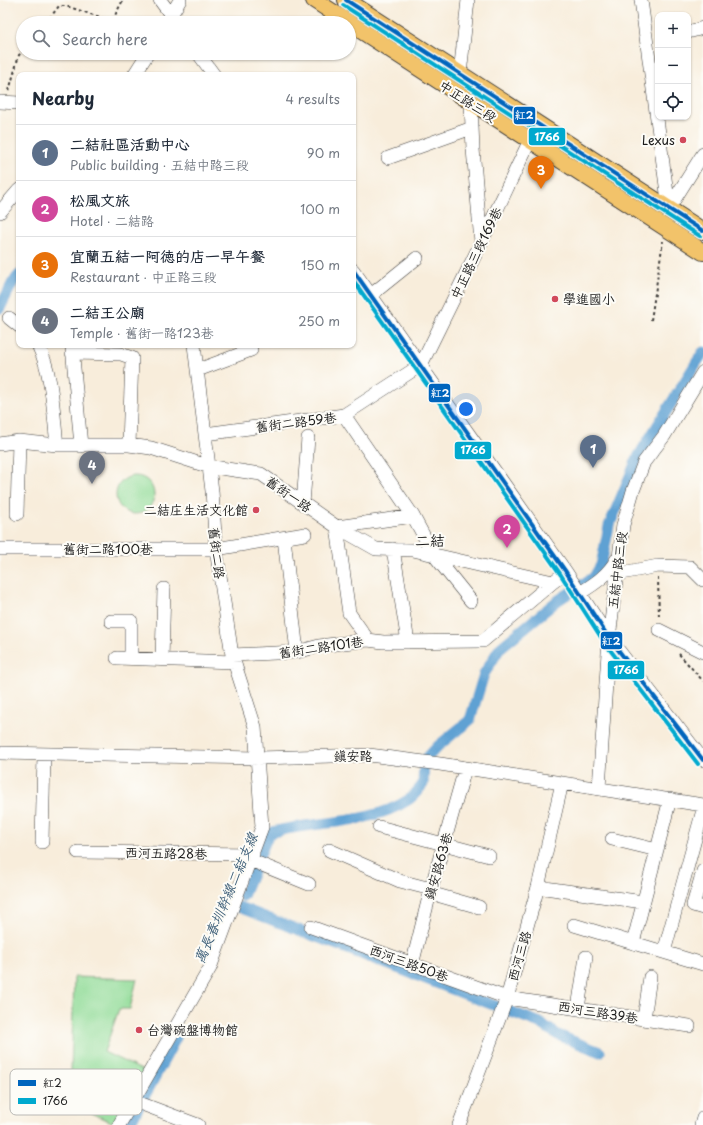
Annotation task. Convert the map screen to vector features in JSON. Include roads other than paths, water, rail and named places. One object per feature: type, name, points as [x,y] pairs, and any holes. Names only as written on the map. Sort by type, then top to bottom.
[{"type":"main road","name":"中正路三段","points":[[314,0],[340,16]]},
{"type":"main road","name":"中正路三段","points":[[346,0],[703,231]]},
{"type":"main road","name":"中正路三段","points":[[356,26],[471,104],[530,140],[703,252]]},
{"type":"main road","points":[[573,168],[582,152]]},
{"type":"street","points":[[160,0],[169,16]]},
{"type":"street","points":[[173,16],[180,0]]},
{"type":"street","points":[[460,74],[468,0]]},
{"type":"street","points":[[641,0],[653,41],[668,208]]},
{"type":"street","points":[[691,31],[703,28]]},
{"type":"street","points":[[136,72],[144,60]]},
{"type":"street","points":[[203,60],[212,72]]},
{"type":"street","points":[[471,104],[482,243]]},
{"type":"street","points":[[388,158],[472,128]]},
{"type":"street","name":"中正路三段169巷","points":[[421,365],[482,243],[530,140]]},
{"type":"street","points":[[668,208],[703,154]]},
{"type":"street","points":[[0,212],[16,193]]},
{"type":"street","points":[[371,295],[417,258]]},
{"type":"street","points":[[356,274],[574,584],[609,638],[703,760]]},
{"type":"street","points":[[39,348],[50,382],[57,445]]},
{"type":"street","name":"舊街二路","points":[[142,1097],[210,968],[262,827],[255,727],[233,658],[216,549],[212,491],[207,466],[205,434],[194,348]]},
{"type":"street","points":[[81,446],[72,349],[121,354],[132,358],[129,445]]},
{"type":"street","points":[[198,370],[251,350]]},
{"type":"street","name":"舊街二路59巷","points":[[205,434],[344,415],[421,365]]},
{"type":"street","name":"五結中路三段","points":[[599,788],[609,638],[623,525],[633,490],[644,462],[664,436],[703,372]]},
{"type":"street","points":[[344,415],[413,516],[434,555],[471,601]]},
{"type":"street","points":[[303,504],[308,438]]},
{"type":"street","points":[[17,514],[19,441]]},
{"type":"street","name":"舊街一路","points":[[0,444],[19,441],[81,446],[129,445],[151,448],[207,466],[261,474],[337,527],[376,549],[413,550],[553,582]]},
{"type":"street","points":[[368,640],[349,613],[337,527],[413,516]]},
{"type":"street","name":"舊街二路100巷","points":[[0,549],[216,549],[305,534]]},
{"type":"street","points":[[284,538],[297,652]]},
{"type":"street","points":[[393,549],[408,642]]},
{"type":"street","points":[[553,582],[574,584],[597,583],[610,572],[618,557]]},
{"type":"street","points":[[617,574],[658,566],[690,567],[703,580]]},
{"type":"street","name":"舊街二路101巷","points":[[117,658],[233,658],[297,652],[319,646],[368,640],[408,642],[483,641],[553,582]]},
{"type":"street","points":[[162,659],[164,589]]},
{"type":"street","points":[[110,621],[131,621],[131,658]]},
{"type":"street","points":[[659,630],[703,652]]},
{"type":"street","name":"鎮安路","points":[[0,753],[258,758],[369,755],[423,761],[465,769],[599,788],[703,805]]},
{"type":"street","points":[[42,842],[44,755]]},
{"type":"street","name":"鎮安路63巷","points":[[412,965],[430,891],[465,769]]},
{"type":"street","name":"西河三路","points":[[460,1125],[507,998],[538,887],[562,783]]},
{"type":"street","points":[[633,942],[670,799]]},
{"type":"street","points":[[664,952],[703,810]]},
{"type":"street","points":[[379,827],[444,846],[489,856]]},
{"type":"street","points":[[612,839],[657,850]]},
{"type":"street","points":[[329,850],[400,881],[479,907]]},
{"type":"street","name":"西河五路28巷","points":[[78,852],[251,857]]},
{"type":"street","points":[[251,857],[263,866],[309,884]]},
{"type":"street","points":[[703,871],[693,905],[703,908]]},
{"type":"street","points":[[538,887],[644,902]]},
{"type":"street","points":[[574,925],[703,964]]},
{"type":"street","name":"西河三路50巷","points":[[311,927],[412,965],[507,998]]},
{"type":"street","points":[[578,1008],[586,957]]},
{"type":"street","points":[[644,1019],[650,977]]},
{"type":"street","name":"西河三路39巷","points":[[507,998],[690,1026]]},
{"type":"street","points":[[142,1104],[198,1125]]},
{"type":"street","name":"舊街二路","points":[[119,1125],[128,1115]]},
{"type":"street","points":[[701,1125],[703,1118]]},
{"type":"waterway","points":[[0,308],[16,278]]},
{"type":"waterway","name":"萬長春圳幹線二結支線","points":[[243,896],[269,833],[376,814],[393,808],[408,800],[423,784],[424,761],[438,746],[470,720],[484,674],[500,648],[557,601],[594,577],[601,565],[609,526],[638,457],[703,352]]},
{"type":"waterway","points":[[239,907],[540,1023],[558,1035],[600,1052]]},
{"type":"waterway","name":"萬長春圳幹線二結支線","points":[[142,1101],[176,1038]]},
{"type":"waterway","name":"萬長春圳幹線二結支線","points":[[129,1125],[134,1115]]},
{"type":"place","name":"Lexus","points":[[683,140]]},
{"type":"place","name":"宜蘭五結一阿徳的店一早午餐","points":[[541,189]]},
{"type":"place","name":"學進國小","points":[[555,299]]},
{"type":"place","name":"二結社區活動中心","points":[[593,468]]},
{"type":"place","name":"二結王公廟","points":[[92,484]]},
{"type":"place","name":"二結庄生活文化館","points":[[256,510]]},
{"type":"place","name":"松風文旅","points":[[507,548]]},
{"type":"place","name":"台灣碗盤博物館","points":[[139,1030]]},
{"type":"district","name":"二結","points":[[430,541]]}]
